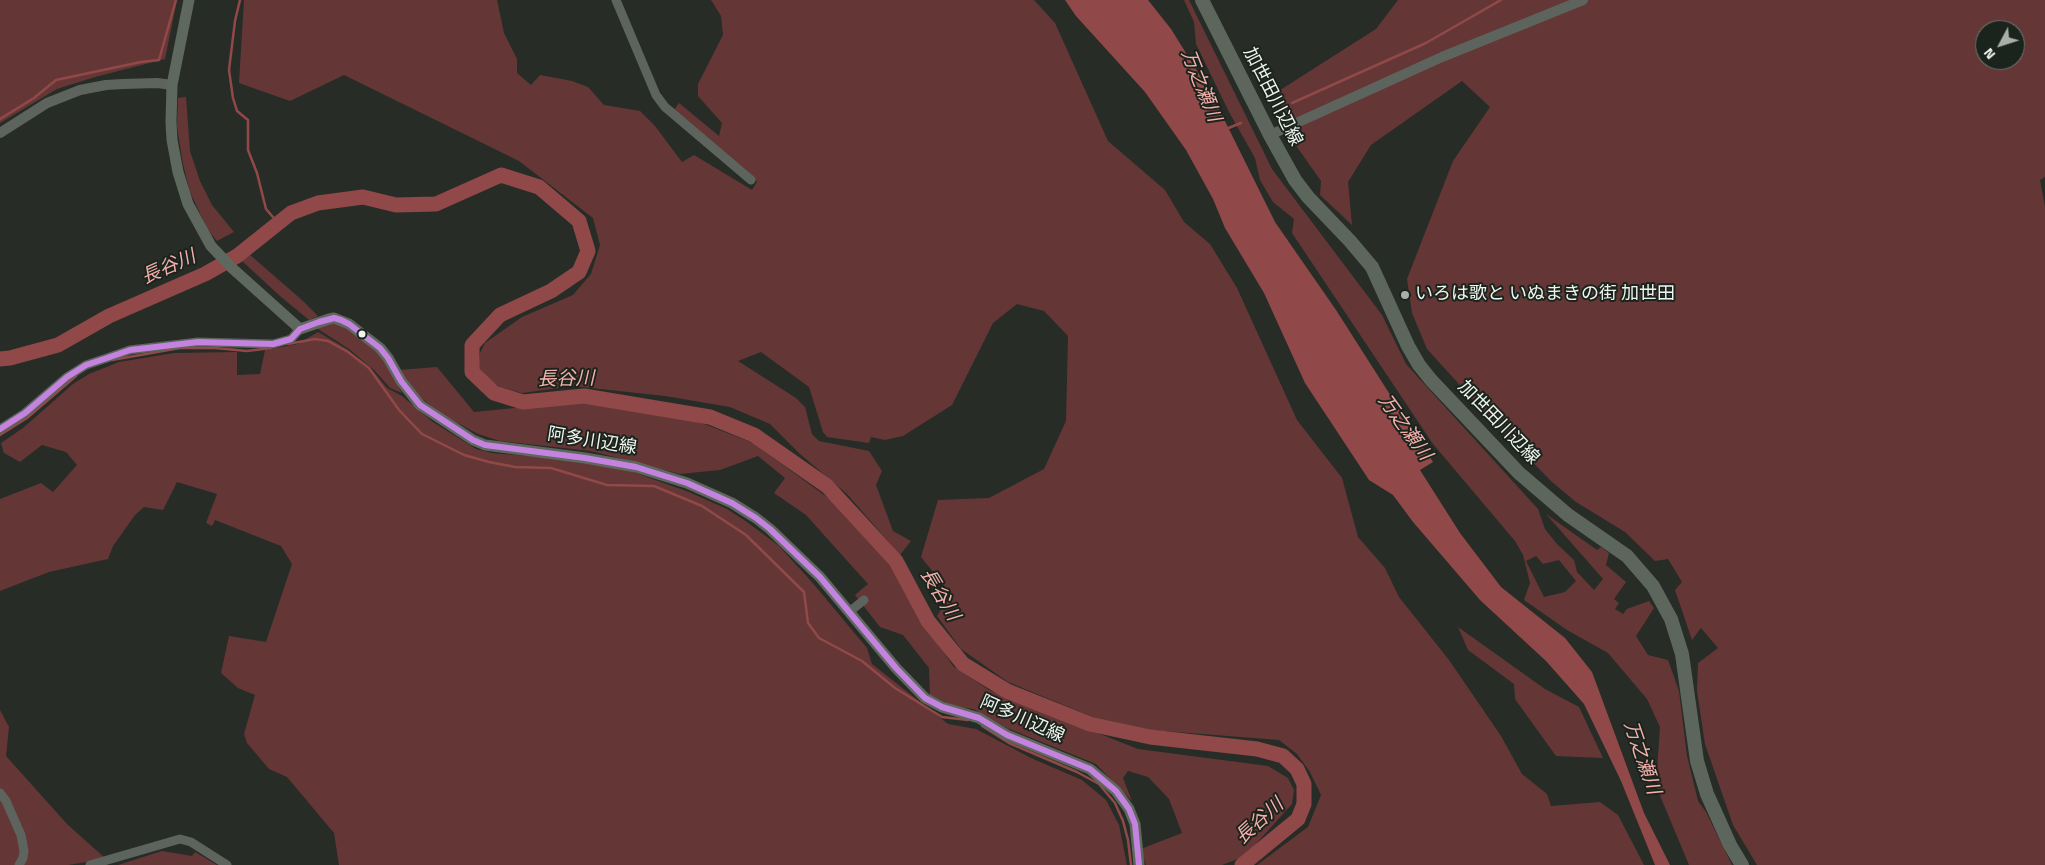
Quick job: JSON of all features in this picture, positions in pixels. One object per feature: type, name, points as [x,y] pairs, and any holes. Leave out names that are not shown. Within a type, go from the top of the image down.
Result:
[{"type":"main road","points":[[189,0],[172,85],[171,122],[178,172],[188,204],[211,246],[232,268],[300,330]]},
{"type":"main road","name":"加世田川辺線","points":[[1202,0],[1270,135],[1300,186],[1372,268],[1408,346],[1431,380],[1519,473],[1568,515],[1628,556],[1653,586],[1671,619],[1682,654],[1697,761],[1707,794],[1730,845],[1742,865]]},
{"type":"main road","name":"阿多川辺線","points":[[300,330],[334,318],[349,324],[380,348],[406,389],[420,405],[473,440],[485,445],[636,466],[687,483],[732,503],[770,529],[820,577],[896,668],[925,698],[942,707],[979,718],[1007,735],[1090,769],[1106,782],[1130,809],[1135,824],[1139,865]]},
{"type":"street","points":[[616,0],[656,94],[665,107],[751,180]]},
{"type":"street","points":[[1270,135],[1442,57],[1583,0]]},
{"type":"street","points":[[0,133],[47,103],[80,90],[123,84],[157,83],[172,85]]},
{"type":"street","points":[[0,429],[25,413],[67,377],[86,365],[130,350],[198,342],[273,344],[291,339],[300,330]]},
{"type":"street","points":[[849,612],[864,600]]},
{"type":"street","points":[[0,793],[6,801],[21,835],[24,851],[23,858],[18,865]]},
{"type":"street","points":[[90,865],[180,839],[191,842],[228,865]]},
{"type":"shaded area","points":[[0,0],[177,0],[165,59],[57,89],[0,123]]},
{"type":"shaded area","points":[[244,0],[497,0],[504,33],[517,59],[517,73],[531,85],[540,75],[572,81],[588,87],[604,105],[640,111],[655,126],[682,162],[694,155],[752,190],[757,182],[747,171],[674,110],[679,103],[719,136],[722,123],[698,96],[698,84],[723,35],[721,16],[711,0],[1034,0],[1055,23],[1108,141],[1165,190],[1184,222],[1210,244],[1237,288],[1297,420],[1342,478],[1358,537],[1385,568],[1399,597],[1449,660],[1501,736],[1522,774],[1547,794],[1551,806],[1600,802],[1618,815],[1644,865],[1257,865],[1308,827],[1321,795],[1310,772],[1297,754],[1279,740],[1151,730],[1093,717],[1008,682],[961,649],[937,616],[951,594],[921,557],[938,500],[989,498],[1044,469],[1066,421],[1068,336],[1044,311],[1017,304],[993,323],[952,405],[903,436],[885,440],[871,437],[869,443],[827,437],[823,432],[809,387],[761,352],[738,361],[796,398],[805,407],[812,434],[819,441],[869,451],[882,471],[876,485],[893,531],[911,541],[900,555],[847,494],[800,454],[770,424],[730,407],[665,396],[573,386],[522,393],[500,387],[486,379],[478,370],[480,353],[485,343],[522,317],[573,295],[591,274],[600,245],[593,218],[519,161],[344,75],[290,101],[239,83]]},
{"type":"shaded area","points":[[1184,0],[1189,0],[1272,169],[1382,315],[1406,364],[1538,509],[1545,529],[1574,560],[1577,572],[1594,590],[1603,579],[1546,514],[1597,550],[1601,547],[1609,553],[1606,565],[1626,582],[1614,599],[1619,603],[1615,609],[1623,614],[1627,609],[1649,601],[1654,608],[1636,636],[1648,655],[1668,660],[1679,691],[1687,756],[1698,801],[1706,812],[1732,865],[1689,865],[1656,786],[1660,727],[1647,699],[1608,653],[1567,630],[1524,600],[1530,583],[1523,555],[1515,541],[1433,444],[1292,233],[1294,219],[1273,202],[1260,180],[1255,158],[1229,112],[1196,44],[1194,22]],"holes":[[[1536,556],[1543,564],[1559,560],[1576,581],[1565,592],[1544,597],[1526,561]]]},
{"type":"shaded area","points":[[1398,0],[2045,0],[2045,177],[2040,180],[2045,207],[2045,865],[1757,865],[1733,825],[1705,744],[1697,691],[1698,663],[1718,648],[1701,628],[1692,640],[1675,590],[1682,582],[1668,559],[1655,561],[1625,532],[1576,502],[1552,482],[1498,427],[1427,349],[1412,313],[1407,279],[1453,161],[1490,107],[1462,81],[1371,145],[1348,182],[1352,225],[1320,195],[1321,181],[1290,137],[1277,92],[1376,29]]},
{"type":"shaded area","points":[[186,97],[190,151],[200,181],[212,205],[234,232],[217,241],[208,230],[190,192],[183,164],[177,127],[178,98]]},
{"type":"shaded area","points":[[249,254],[318,316],[309,320],[280,296],[241,260]]},
{"type":"shaded area","points":[[330,323],[342,325],[373,346],[402,393],[390,388],[375,371],[349,349],[315,327]]},
{"type":"shaded area","points":[[318,332],[347,349],[374,372],[387,388],[402,396],[433,422],[476,449],[492,453],[576,460],[622,468],[689,492],[727,509],[747,522],[779,546],[811,581],[867,648],[872,664],[948,724],[976,729],[1031,758],[1082,780],[1106,800],[1119,825],[1127,865],[339,865],[334,833],[287,777],[269,769],[247,743],[244,734],[255,695],[238,688],[221,673],[229,636],[266,642],[292,564],[281,546],[215,520],[212,526],[206,523],[217,494],[177,482],[163,510],[144,507],[135,515],[113,546],[108,559],[49,572],[0,591],[0,499],[41,483],[53,492],[77,465],[66,452],[42,445],[20,462],[4,453],[1,443],[23,428],[73,384],[89,374],[119,362],[174,353],[237,352],[237,375],[260,374],[265,350],[298,344]]},
{"type":"shaded area","points":[[437,367],[474,412],[578,402],[694,420],[753,443],[831,500],[888,560],[923,622],[953,666],[989,690],[1138,749],[1268,766],[1288,778],[1294,790],[1292,804],[1245,856],[1222,865],[1146,865],[1141,849],[1182,833],[1169,799],[1148,777],[1128,771],[1123,778],[1132,801],[1096,764],[1007,728],[973,709],[956,707],[930,695],[929,668],[903,635],[880,627],[855,595],[868,584],[806,515],[774,493],[785,478],[758,456],[720,470],[680,474],[591,451],[500,441],[478,434],[443,415],[416,394],[399,370]]},
{"type":"shaded area","points":[[1458,627],[1545,689],[1579,707],[1603,758],[1556,756],[1515,699],[1514,684],[1468,650]]},
{"type":"shaded area","points":[[0,710],[9,727],[6,756],[67,824],[106,859],[68,865],[0,865]]},
{"type":"shaded area","points":[[162,851],[192,856],[195,852],[217,865],[118,865]]},
{"type":"water","name":"万之瀬川","points":[[1065,0],[1148,0],[1171,29],[1212,95],[1275,222],[1336,310],[1433,462],[1420,470],[1460,533],[1501,587],[1565,638],[1592,672],[1644,813],[1670,865],[1655,865],[1621,781],[1584,704],[1546,661],[1480,600],[1413,522],[1393,495],[1369,480],[1305,383],[1264,293],[1225,228],[1213,199],[1186,150],[1145,92],[1076,16]]},
{"type":"waterway","points":[[0,119],[34,98],[56,80],[159,60],[176,0]]},
{"type":"waterway","points":[[240,0],[235,21],[229,70],[233,98],[237,111],[248,120],[248,150],[257,173],[266,209],[278,223]]},
{"type":"waterway","points":[[1292,103],[1426,43],[1501,0]]},
{"type":"waterway","points":[[1226,129],[1241,123]]},
{"type":"waterway","name":"長谷川","points":[[0,359],[58,345],[109,316],[205,274],[237,256],[291,213],[318,203],[363,197],[396,205],[436,204],[501,175],[539,187],[579,221],[588,251],[579,272],[551,291],[500,315],[472,345],[472,372],[494,393],[523,402],[584,396],[710,417],[754,435],[827,486],[896,561],[928,621],[963,664],[1007,691],[1090,724],[1150,737],[1257,749],[1283,756],[1297,769],[1304,784],[1304,804],[1298,819],[1242,865]]},
{"type":"waterway","points":[[288,344],[315,339],[328,341],[348,352],[369,368],[399,410],[422,434],[464,455],[515,467],[551,468],[607,485],[654,486],[702,506],[746,535],[804,592],[808,623],[819,638],[862,661],[895,688],[942,717],[968,720]]},
{"type":"waterway","points":[[112,360],[180,348],[215,348],[247,351],[271,348]]},
{"type":"waterway","points":[[0,435],[27,418],[76,376]]},
{"type":"waterway","points":[[982,726],[1009,743],[1077,772],[1099,784],[1115,803],[1123,821],[1128,840],[1131,865]]},
{"type":"transit line","points":[[0,429],[25,413],[67,377],[86,365],[130,350],[198,342],[273,344],[291,339],[300,329],[319,322],[334,318],[341,320],[380,348],[401,381],[420,405],[473,440],[485,445],[585,458],[636,467],[687,483],[732,503],[756,518],[820,577],[896,668],[925,698],[942,707],[979,718],[1007,735],[1090,769],[1116,791],[1129,809],[1135,824],[1139,865]]},
{"type":"place","name":"いろは歌と いぬまきの街 加世田","points":[[1405,295]]}]
